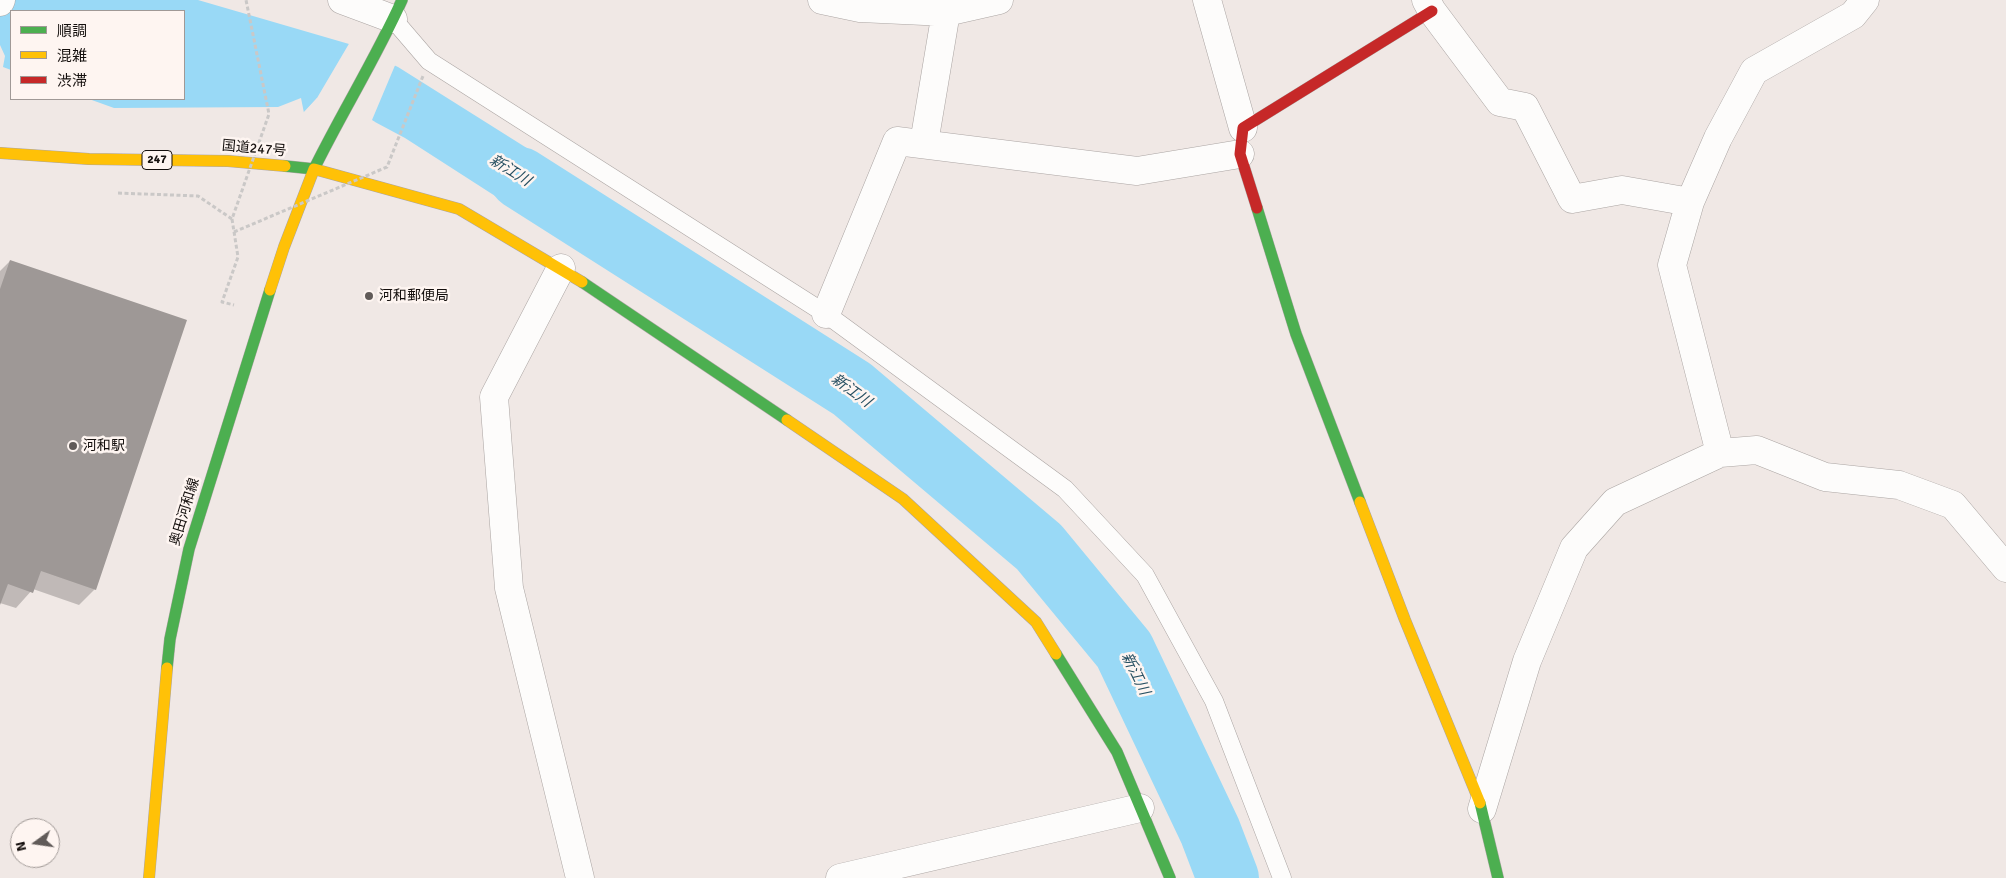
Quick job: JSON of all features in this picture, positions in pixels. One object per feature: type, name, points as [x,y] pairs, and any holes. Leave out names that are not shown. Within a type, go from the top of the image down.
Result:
[{"type":"main road","points":[[1429,6],[1241,141],[1296,334],[1405,620],[1482,809],[1498,878]]},
{"type":"main road","points":[[314,170],[330,136],[393,20]]},
{"type":"main road","name":"国道247号","points":[[0,153],[88,159],[228,160],[314,170],[458,209],[561,268],[903,499],[1036,622],[1117,752],[1170,878]]},
{"type":"main road","name":"奥田河和線","points":[[149,878],[170,638],[189,549],[284,247],[314,170]]},
{"type":"street","points":[[342,0],[393,20]]},
{"type":"street","points":[[822,0],[860,8],[946,12],[999,0]]},
{"type":"street","points":[[826,314],[897,141],[1137,171],[1241,141],[1207,0]]},
{"type":"street","points":[[1720,453],[1672,265],[1690,202],[1718,138],[1754,71],[1853,15],[1864,0]]},
{"type":"street","points":[[1429,6],[1500,102],[1525,107],[1572,198],[1622,190],[1690,202]]},
{"type":"street","points":[[924,143],[946,12]]},
{"type":"street","points":[[561,268],[494,397],[509,588],[580,878]]},
{"type":"street","points":[[1482,809],[1527,661],[1574,548],[1614,502],[1720,453],[1757,450],[1825,476],[1899,484],[1953,505],[2006,568]]},
{"type":"street","points":[[840,878],[1140,808]]},
{"type":"lane","points":[[393,20],[429,61],[826,314],[1065,489],[1145,575],[1214,701],[1282,878]]},
{"type":"path","points":[[222,302],[238,256],[232,219],[269,114],[246,0]]},
{"type":"path","points":[[234,232],[387,167],[423,76]]},
{"type":"path","points":[[118,192],[198,196],[232,219]]},
{"type":"water","points":[[0,0],[198,0],[349,44],[398,67],[611,201],[576,248],[405,138],[375,122],[317,98],[304,113],[301,98],[278,107],[114,108],[92,100],[185,100],[185,10],[10,10],[10,70],[3,67],[5,56],[0,45]]},
{"type":"pier","points":[[350,42],[396,63],[372,120],[375,122],[374,125],[318,101],[304,115],[302,114],[317,98]]},
{"type":"building","name":"河和駅","points":[[10,260],[187,320],[96,590],[41,571],[33,593],[8,584],[0,605],[0,289]]},
{"type":"waterway","name":"新江川","points":[[520,178],[852,389],[1039,547],[1124,650],[1210,831],[1228,878]]},
{"type":"traffic: fast","points":[[285,166],[314,169],[402,0]]},
{"type":"traffic: fast","points":[[1257,208],[1296,334],[1360,502]]},
{"type":"traffic: fast","points":[[582,282],[787,420]]},
{"type":"traffic: fast","points":[[167,668],[170,639],[189,549],[270,290]]},
{"type":"traffic: fast","points":[[1056,654],[1117,752],[1170,878]]},
{"type":"traffic: fast","points":[[1480,803],[1498,878]]},
{"type":"traffic: slow","points":[[0,153],[89,159],[228,161],[285,166]]},
{"type":"traffic: slow","points":[[270,290],[284,247],[314,169],[459,209],[582,282]]},
{"type":"traffic: slow","points":[[787,420],[903,499],[1036,622],[1056,654]]},
{"type":"traffic: slow","points":[[1360,502],[1405,620],[1480,803]]},
{"type":"traffic: slow","points":[[149,878],[167,668]]},
{"type":"traffic: jam","points":[[1257,208],[1240,154],[1243,128],[1432,11]]},
{"type":"place","name":"河和郵便局","points":[[369,296]]},
{"type":"place","name":"河和駅","points":[[73,446]]}]
